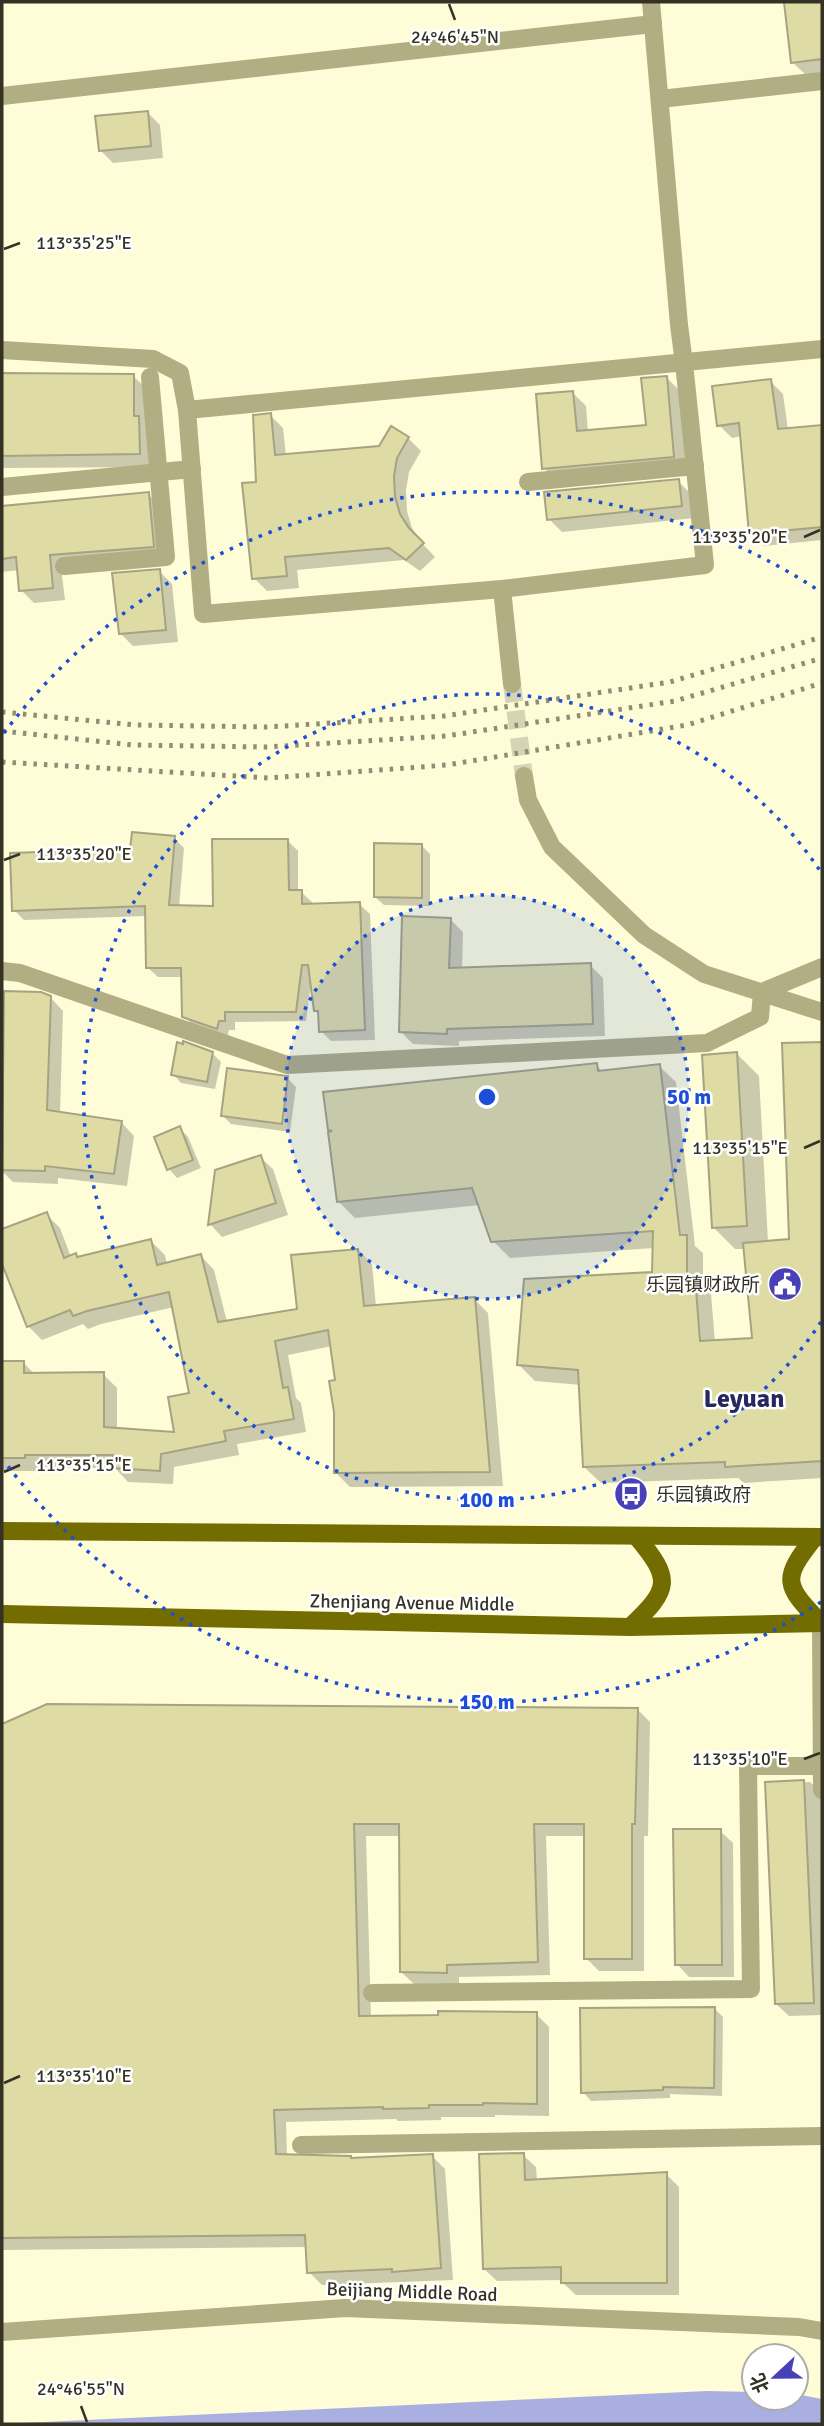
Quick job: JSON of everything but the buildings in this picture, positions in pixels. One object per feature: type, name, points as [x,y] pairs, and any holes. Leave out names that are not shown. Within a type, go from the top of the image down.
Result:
[{"type":"main road","points":[[2,1531],[819,1537]]},
{"type":"main road","points":[[630,1627],[659,1598],[662,1581],[658,1563],[636,1536]]},
{"type":"main road","points":[[819,1537],[795,1562],[790,1582],[796,1597],[821,1623]]},
{"type":"main road","name":"Zhenjiang Avenue Middle","points":[[2,1614],[630,1627],[821,1623]]},
{"type":"street","points":[[2,350],[153,359],[180,373],[187,410],[203,614],[502,589],[705,565],[651,2]]},
{"type":"street","points":[[2,96],[653,24]]},
{"type":"street","points":[[660,99],[822,81]]},
{"type":"street","points":[[187,410],[822,349]]},
{"type":"street","points":[[64,566],[166,556],[150,377]]},
{"type":"street","points":[[528,482],[695,466]]},
{"type":"street","points":[[2,487],[192,469]]},
{"type":"street","points":[[502,589],[512,684]]},
{"type":"street","points":[[524,776],[527,800],[552,846],[644,935],[704,974],[822,1012]]},
{"type":"street","points":[[762,992],[822,967]]},
{"type":"street","points":[[2,971],[19,973],[287,1065],[707,1043],[760,1017],[762,992]]},
{"type":"street","points":[[821,1623],[822,1790]]},
{"type":"street","points":[[372,1993],[751,1990],[748,1766],[822,1766]]},
{"type":"street","points":[[301,2145],[822,2136]]},
{"type":"street","name":"Beijiang Middle Road","points":[[2,2332],[345,2308],[799,2327],[822,2331]]},
{"type":"water","points":[[707,2391],[740,2392],[740,2412],[810,2412],[810,2397],[822,2399],[822,2424],[2,2424]]},
{"type":"tunnel","points":[[512,684],[524,776]]},
{"type":"railway","points":[[2,712],[135,725],[267,727],[444,716],[670,682],[822,637]]},
{"type":"railway","points":[[2,731],[133,745],[267,747],[446,736],[675,701],[822,658]]},
{"type":"railway","points":[[2,762],[269,778],[447,765],[687,725],[822,683]]},
{"type":"place","name":"乐园镇财政所","points":[[785,1284]]},
{"type":"place","name":"乐园镇政府","points":[[631,1494]]},
{"type":"district","name":"Leyuan","points":[[744,1398]]}]
